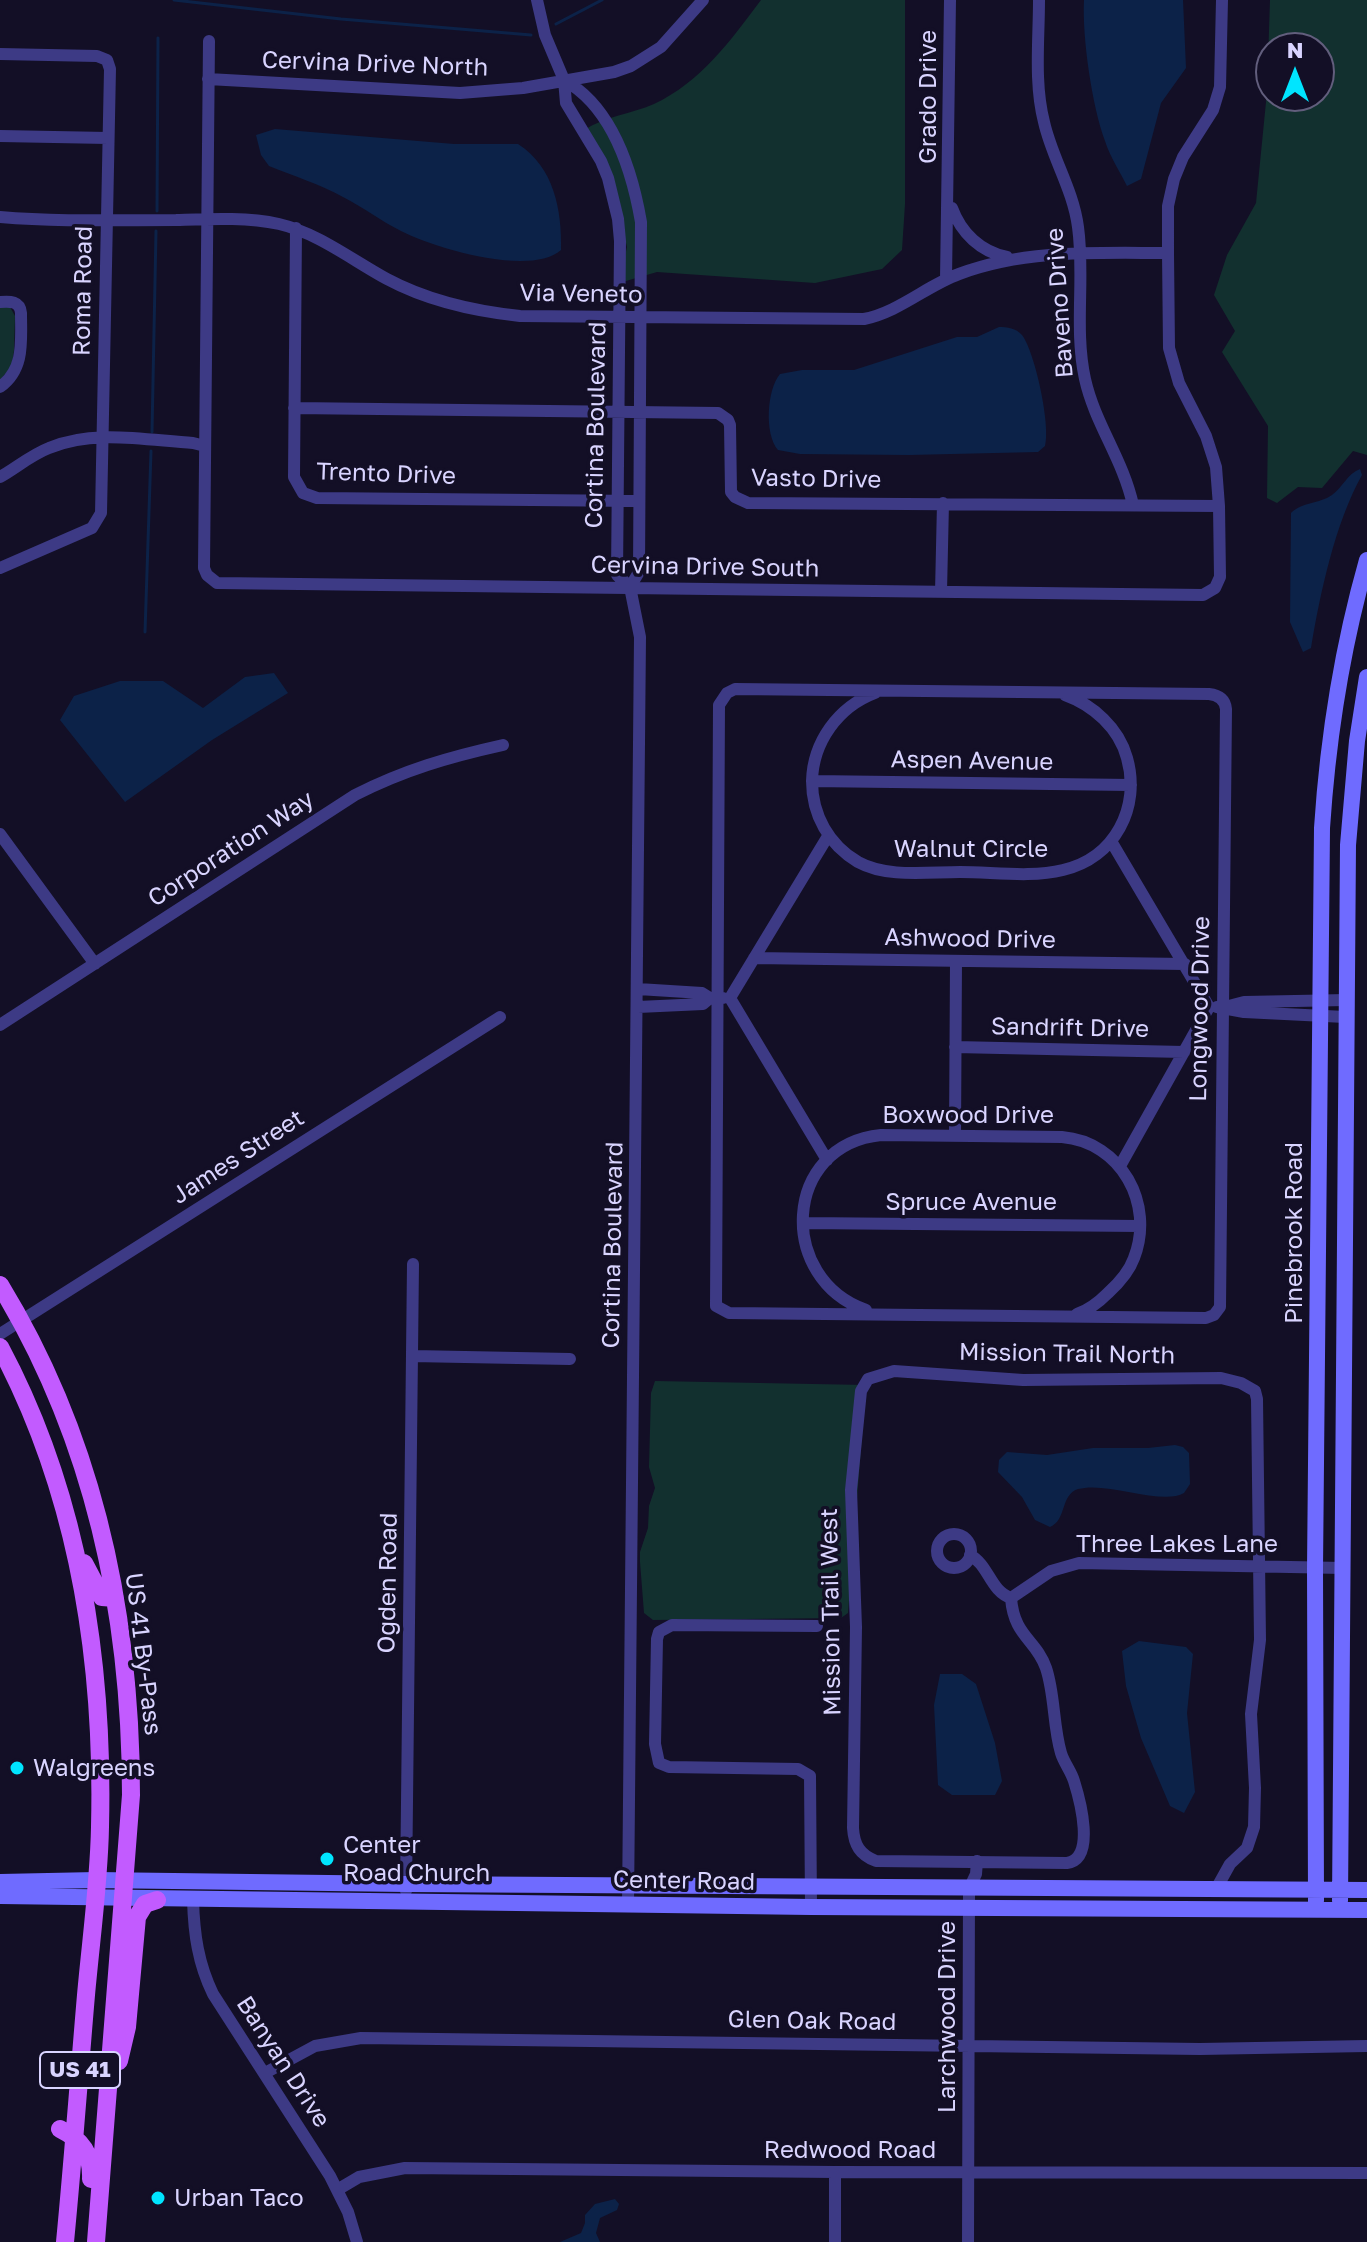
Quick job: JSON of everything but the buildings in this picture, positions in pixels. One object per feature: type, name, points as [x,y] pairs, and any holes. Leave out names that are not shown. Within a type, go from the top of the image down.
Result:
[{"type":"main road","name":"US 41 By-Pass","points":[[0,1285],[49,1375],[80,1452],[95,1500],[123,1651],[131,1745],[131,1795],[96,2242]]},
{"type":"main road","name":"US 41 By-Pass","points":[[0,1347],[44,1445],[74,1547],[92,1640],[98,1701],[101,1811],[67,2132],[71,2180],[65,2242]]},
{"type":"main road","points":[[74,1547],[102,1597],[115,1598]]},
{"type":"main road","points":[[99,2190],[112,2139],[137,1917],[145,1904],[157,1900]]},
{"type":"main road","points":[[67,2132],[85,2148],[90,2161],[86,2242]]},
{"type":"main road","points":[[71,2180],[79,2221],[77,2242]]},
{"type":"street","name":"Cortina Boulevard","points":[[537,0],[545,35],[564,80],[566,103],[601,161],[614,198],[620,241],[617,575],[630,587],[640,637],[628,1904]]},
{"type":"street","name":"Cervina Drive North","points":[[208,79],[460,93],[504,91],[614,72],[646,58],[676,32],[703,0]]},
{"type":"street","name":"Grado Drive","points":[[946,279],[950,0]]},
{"type":"street","name":"Baveno Drive","points":[[1039,0],[1040,106],[1071,193],[1079,228],[1080,344],[1085,379],[1097,416],[1125,472],[1133,505]]},
{"type":"street","points":[[1168,253],[1168,206],[1174,179],[1183,157],[1213,110],[1220,87],[1222,0]]},
{"type":"street","points":[[206,219],[209,41]]},
{"type":"street","name":"Roma Road","points":[[0,54],[97,56],[107,60],[110,69],[101,513],[96,524],[0,568]]},
{"type":"street","name":"Cortina Boulevard","points":[[564,80],[585,91],[610,128],[631,175],[643,242],[639,572],[630,587]]},
{"type":"street","points":[[0,136],[108,138]]},
{"type":"street","name":"Grado Drive","points":[[949,195],[957,220],[975,242],[993,254],[1022,257]]},
{"type":"street","name":"Via Veneto","points":[[0,217],[261,221],[296,228],[404,288],[448,303],[520,316],[864,319],[886,312],[946,279],[1022,257],[1079,253],[1168,253]]},
{"type":"street","name":"Cervina Drive South","points":[[206,219],[204,568],[211,580],[217,583],[1209,593],[1220,577],[1219,506],[1211,450],[1179,383],[1169,348],[1168,253]]},
{"type":"street","name":"Trento Drive","points":[[296,228],[294,477],[303,493],[312,497],[639,501]]},
{"type":"street","points":[[0,302],[14,302],[21,313],[19,364],[14,375],[0,387]]},
{"type":"street","name":"Vasto Drive","points":[[294,408],[718,413],[728,420],[729,485],[731,492],[741,501],[1219,506]]},
{"type":"street","points":[[0,477],[48,448],[72,441],[102,437],[205,446]]},
{"type":"street","points":[[941,592],[943,503]]},
{"type":"street","name":"Pinebrook Road","points":[[1316,1911],[1320,862],[1328,754],[1341,667],[1366,569]]},
{"type":"street","name":"Pinebrook Road","points":[[1340,1910],[1345,1008],[1350,803],[1367,677]]},
{"type":"street","name":"Longwood Drive","points":[[735,689],[1057,693],[1209,694],[1219,697],[1225,705],[1215,1007],[1219,1310],[1206,1318],[729,1313],[716,1306],[721,699],[735,689]]},
{"type":"street","name":"Walnut Circle","points":[[886,690],[861,699],[834,722],[818,747],[812,781],[814,803],[828,836],[857,861],[875,869],[895,872],[1055,872],[1083,864],[1111,841],[1127,817],[1131,785],[1126,753],[1112,728],[1089,707],[1057,693]]},
{"type":"street","name":"Corporation Way","points":[[0,1025],[355,795],[442,758],[503,745]]},
{"type":"street","name":"Aspen Avenue","points":[[812,781],[1131,785]]},
{"type":"street","points":[[0,834],[95,964]]},
{"type":"street","points":[[638,1007],[703,1004],[719,998],[754,958],[828,836]]},
{"type":"street","points":[[1111,841],[1185,964],[1215,1007]]},
{"type":"street","name":"Ashwood Drive","points":[[754,958],[1185,964]]},
{"type":"street","points":[[955,1136],[956,961]]},
{"type":"street","points":[[638,989],[702,993],[719,998],[827,1160]]},
{"type":"street","points":[[1066,1316],[1089,1308],[1124,1276],[1135,1256],[1140,1226],[1134,1192],[1120,1166],[1184,1052],[1215,1007],[1244,1002],[1345,1008]]},
{"type":"street","name":"James Street","points":[[0,1334],[500,1017]]},
{"type":"street","name":"Sandrift Drive","points":[[955,1047],[1184,1052]]},
{"type":"street","name":"Boxwood Drive","points":[[885,1314],[844,1301],[822,1280],[806,1251],[803,1223],[807,1192],[827,1160],[852,1143],[872,1136],[1075,1139],[1102,1149],[1120,1166]]},
{"type":"street","name":"Spruce Avenue","points":[[803,1223],[1140,1226]]},
{"type":"street","name":"Ogden Road","points":[[406,1902],[413,1264]]},
{"type":"street","points":[[412,1356],[570,1359]]},
{"type":"street","name":"Mission Trail North","points":[[868,1379],[894,1371],[1023,1380],[1221,1378],[1252,1387],[1257,1399],[1260,1566]]},
{"type":"street","name":"Mission Trail West","points":[[868,1379],[859,1394],[851,1490],[856,1627],[853,1828],[857,1847],[876,1861],[958,1861]]},
{"type":"street","points":[[970,1555],[978,1560],[997,1590],[1011,1598],[1016,1624],[1046,1667],[1061,1755],[1074,1781],[1084,1850],[1076,1859],[1057,1863],[977,1861],[958,1861],[958,1874],[969,1889],[976,1874],[977,1861]]},
{"type":"street","name":"Three Lakes Lane","points":[[1011,1598],[1051,1571],[1079,1563],[1343,1568]]},
{"type":"street","points":[[1215,1891],[1225,1872],[1247,1848],[1254,1827],[1251,1714],[1258,1667],[1260,1566]]},
{"type":"street","points":[[811,1907],[810,1776],[798,1769],[669,1767],[659,1763],[655,1744],[657,1639],[659,1632],[672,1625],[817,1626]]},
{"type":"street","name":"Center Road","points":[[0,1882],[125,1890],[406,1884],[1367,1890]]},
{"type":"street","name":"Center Road","points":[[0,1896],[95,1889]]},
{"type":"street","name":"Larchwood Drive","points":[[968,2242],[969,1889]]},
{"type":"street","name":"Center Road","points":[[125,1890],[157,1900],[1367,1910]]},
{"type":"street","name":"Banyan Drive","points":[[193,1900],[204,1975],[337,2190],[357,2242]]},
{"type":"street","name":"Glen Oak Road","points":[[265,2073],[315,2046],[361,2038],[1200,2049],[1367,2046]]},
{"type":"street","name":"Redwood Road","points":[[337,2190],[359,2177],[405,2168],[1367,2173]]},
{"type":"street","points":[[835,2172],[835,2242]]},
{"type":"green space","points":[[761,0],[905,0],[905,204],[902,250],[882,269],[815,283],[657,272],[619,283],[627,247],[607,166],[584,130],[601,121],[654,104],[686,84],[714,59]]},
{"type":"green space","points":[[1270,0],[1367,0],[1367,455],[1353,451],[1322,488],[1298,487],[1277,503],[1267,498],[1268,426],[1222,352],[1235,331],[1214,295],[1227,255],[1256,203],[1265,112],[1335,112],[1335,32],[1269,32]]},
{"type":"green space","points":[[0,306],[10,307],[15,316],[12,366],[0,380]]},
{"type":"green space","points":[[655,1381],[866,1385],[848,1613],[841,1618],[653,1620],[644,1613],[640,1552],[655,1488],[649,1467],[651,1393]]},
{"type":"water","points":[[1084,0],[1183,0],[1186,68],[1161,103],[1141,179],[1127,186],[1107,147],[1096,109],[1086,52]]},
{"type":"water","points":[[275,129],[454,144],[518,144],[548,177],[560,220],[561,250],[547,258],[506,260],[458,252],[416,238],[334,192],[269,166],[261,155],[256,135]]},
{"type":"water","points":[[999,327],[1020,333],[1032,357],[1046,423],[1045,446],[1038,452],[800,454],[778,450],[774,443],[769,423],[770,400],[780,374],[802,370],[854,370],[957,337],[977,337]]},
{"type":"water","points":[[1360,469],[1362,475],[1344,515],[1330,559],[1311,648],[1303,652],[1290,622],[1291,513],[1332,495]]},
{"type":"water","points":[[274,673],[288,693],[212,740],[125,802],[60,720],[74,696],[120,681],[163,681],[203,708],[245,677]]},
{"type":"water","points":[[1175,1445],[1189,1453],[1190,1484],[1184,1493],[1162,1497],[1104,1488],[1078,1489],[1068,1496],[1059,1519],[1050,1527],[1035,1520],[1022,1497],[998,1472],[999,1460],[1007,1452],[1047,1455],[1093,1448]]},
{"type":"water","points":[[1139,1641],[1186,1647],[1193,1654],[1187,1713],[1195,1792],[1184,1813],[1170,1806],[1141,1738],[1126,1686],[1122,1651]]},
{"type":"water","points":[[940,1674],[962,1674],[976,1684],[995,1743],[1002,1781],[995,1795],[952,1795],[938,1785],[934,1705]]},
{"type":"water","points":[[615,2199],[619,2204],[617,2210],[600,2218],[596,2233],[600,2242],[560,2242],[581,2233],[585,2215],[595,2204]]},
{"type":"waterway","points":[[174,0],[341,19],[531,35]]},
{"type":"waterway","points":[[556,24],[602,0]]},
{"type":"waterway","points":[[157,211],[158,38]]},
{"type":"waterway","points":[[152,432],[156,231]]},
{"type":"waterway","points":[[145,632],[151,451]]},
{"type":"place","name":"Walgreens","points":[[17,1768]]},
{"type":"place","name":"Center Road Church","points":[[327,1859]]},
{"type":"place","name":"Urban Taco","points":[[158,2198]]}]
